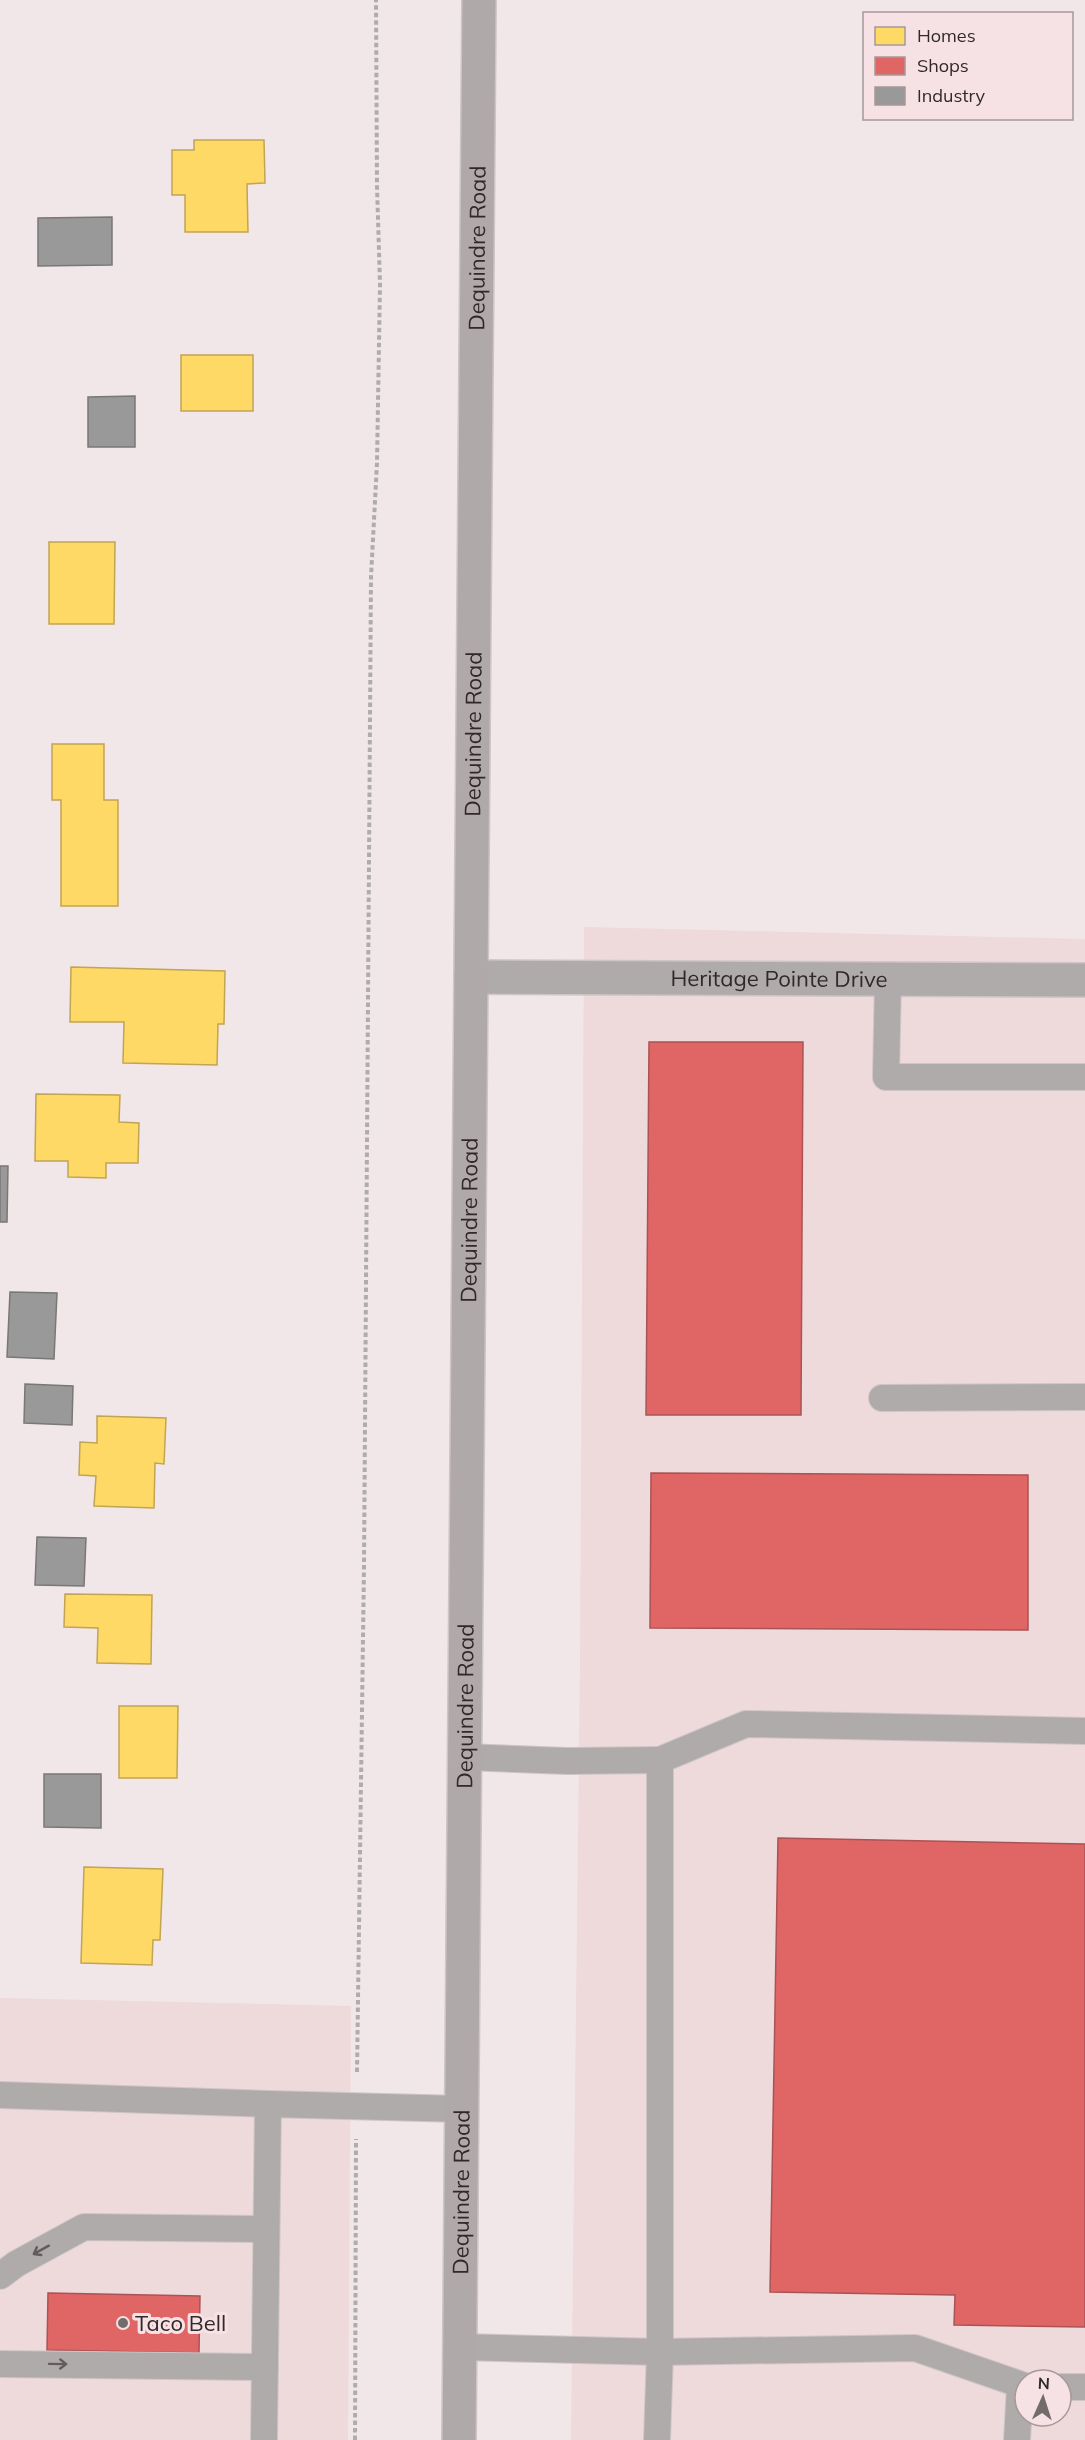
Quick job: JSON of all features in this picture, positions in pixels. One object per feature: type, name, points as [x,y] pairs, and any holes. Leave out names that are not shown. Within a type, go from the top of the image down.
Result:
[{"type":"main road","name":"Dequindre Road","points":[[459,2440],[479,0]]},
{"type":"street","name":"Heritage Pointe Drive","points":[[471,977],[1085,980]]},
{"type":"lane","points":[[888,979],[886,1077],[1085,1077]]},
{"type":"lane","points":[[882,1398],[1085,1398]]},
{"type":"lane","points":[[465,1757],[567,1761],[660,1760],[746,1724],[1085,1731]]},
{"type":"lane","points":[[657,2440],[660,2352],[660,1760]]},
{"type":"lane","points":[[0,2095],[462,2109]]},
{"type":"lane","points":[[264,2440],[268,2104]]},
{"type":"lane","points":[[0,2276],[16,2264],[84,2227],[266,2229]]},
{"type":"lane","points":[[460,2347],[660,2352],[915,2348],[1013,2382]]},
{"type":"lane","points":[[0,2364],[265,2367]]},
{"type":"path","points":[[357,2069],[364,1554],[371,588],[377,463],[380,284],[376,0]]},
{"type":"path","points":[[355,2440],[356,2145]]},
{"type":"shaded area","points":[[584,927],[1085,939],[1085,2440],[571,2440],[580,1665]]},
{"type":"shaded area","points":[[0,1998],[351,2006],[348,2440],[0,2440]]},
{"type":"building: Homes","points":[[194,140],[264,140],[265,183],[247,184],[248,232],[185,232],[185,195],[172,195],[172,150],[194,150]]},
{"type":"building: Homes","points":[[181,355],[253,355],[253,411],[181,411]]},
{"type":"building: Homes","points":[[49,542],[115,542],[114,624],[49,624]]},
{"type":"building: Homes","points":[[52,744],[104,744],[104,800],[118,800],[118,906],[61,906],[61,800],[52,800]]},
{"type":"building: Homes","points":[[71,967],[225,971],[224,1024],[218,1024],[217,1065],[123,1063],[124,1022],[70,1022]]},
{"type":"building: Homes","points":[[36,1094],[120,1095],[119,1122],[139,1123],[138,1163],[106,1163],[106,1178],[68,1177],[68,1161],[35,1161]]},
{"type":"building: Homes","points":[[97,1416],[166,1418],[164,1464],[155,1463],[154,1508],[94,1506],[96,1476],[79,1475],[80,1442],[97,1443]]},
{"type":"building: Homes","points":[[65,1594],[152,1595],[151,1664],[97,1663],[98,1628],[64,1627]]},
{"type":"building: Homes","points":[[119,1706],[178,1706],[177,1778],[119,1778]]},
{"type":"building: Homes","points":[[84,1867],[163,1869],[160,1940],[153,1940],[152,1965],[81,1963]]},
{"type":"building: Shops","points":[[649,1042],[803,1042],[801,1415],[646,1415]]},
{"type":"building: Shops","points":[[651,1473],[1028,1475],[1028,1630],[650,1628]]},
{"type":"building: Shops","points":[[778,1838],[1085,1844],[1085,2327],[954,2325],[955,2295],[770,2292]]},
{"type":"building: Shops","name":"Taco Bell","points":[[48,2293],[200,2296],[199,2353],[47,2350]]},
{"type":"building: Industry","points":[[112,217],[112,265],[38,266],[38,218]]},
{"type":"building: Industry","points":[[135,396],[135,447],[88,447],[88,397]]},
{"type":"building: Industry","points":[[0,1166],[8,1166],[7,1222],[0,1222]]},
{"type":"building: Industry","points":[[10,1292],[57,1293],[54,1359],[7,1357]]},
{"type":"building: Industry","points":[[25,1384],[73,1386],[72,1425],[24,1423]]},
{"type":"building: Industry","points":[[37,1537],[86,1538],[84,1586],[35,1585]]},
{"type":"building: Industry","points":[[44,1774],[101,1774],[101,1828],[44,1827]]},
{"type":"place","name":"Taco Bell","points":[[123,2323]]}]
